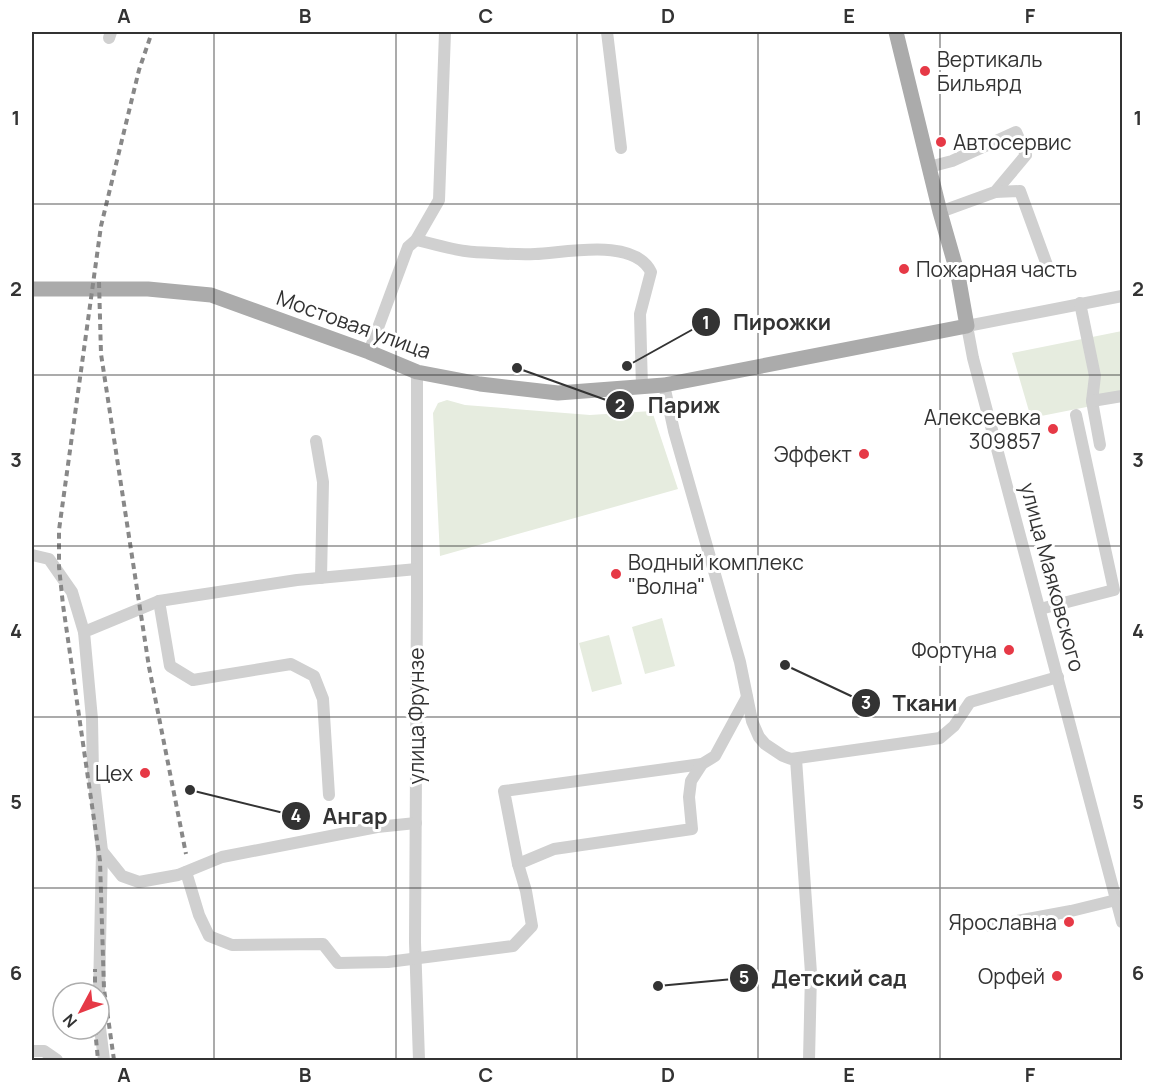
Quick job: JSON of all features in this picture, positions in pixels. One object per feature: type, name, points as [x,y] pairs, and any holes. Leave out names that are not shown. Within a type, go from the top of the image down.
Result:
[{"type":"main road","name":"улица Маяковского","points":[[896,32],[940,212],[958,275],[968,326]]},
{"type":"main road","name":"Мостовая улица","points":[[32,289],[148,289],[211,295],[369,352],[417,372],[480,384],[558,393],[664,385],[968,326]]},
{"type":"street","points":[[369,352],[408,247],[416,240],[439,200],[445,32]]},
{"type":"street","points":[[607,32],[621,148]]},
{"type":"street","points":[[930,167],[952,161],[1016,132],[1026,155],[995,192]]},
{"type":"street","points":[[940,212],[995,192],[1020,191],[1047,265]]},
{"type":"street","points":[[416,240],[471,252],[535,254],[589,248],[627,254],[646,263],[651,272],[640,314],[642,388]]},
{"type":"street","name":"Мостовая улица","points":[[968,326],[1122,296]]},
{"type":"street","points":[[1080,303],[1095,376],[1092,401],[1100,445]]},
{"type":"street","name":"улица Маяковского","points":[[968,326],[975,369],[1122,922]]},
{"type":"street","name":"улица Фрунзе","points":[[417,372],[416,958],[418,1060]]},
{"type":"street","points":[[664,385],[674,431],[740,662],[752,721],[765,744],[783,756],[796,759],[940,738],[954,726],[970,702],[1058,677]]},
{"type":"street","points":[[1092,401],[1122,396]]},
{"type":"street","points":[[1040,609],[1114,590],[1076,415]]},
{"type":"street","points":[[316,441],[323,482],[321,578]]},
{"type":"street","points":[[32,555],[49,559],[72,592],[84,632],[92,719],[93,773],[102,851],[99,981]]},
{"type":"street","points":[[84,632],[159,602],[321,578],[417,569]]},
{"type":"street","points":[[159,602],[170,666],[193,680],[291,664],[314,676],[323,699],[329,795]]},
{"type":"street","points":[[186,872],[199,915],[209,936],[232,945],[323,944],[338,963],[388,962],[513,946],[532,926],[504,791],[702,764],[715,756],[747,697]]},
{"type":"street","points":[[796,759],[811,973],[809,1060]]},
{"type":"street","points":[[518,864],[554,849],[692,829],[689,797],[692,781],[702,764]]},
{"type":"street","points":[[102,851],[122,876],[139,882],[177,875],[222,857],[376,827],[416,823]]},
{"type":"street","points":[[990,926],[1072,914],[1116,900]]},
{"type":"street","points":[[102,1041],[104,1060]]},
{"type":"street","points":[[32,1051],[44,1051],[57,1060]]},
{"type":"shaded area","points":[[1122,331],[1122,400],[1031,418],[1012,353]]},
{"type":"shaded area","points":[[447,400],[465,405],[590,415],[652,411],[678,489],[440,556],[433,413],[438,403]]},
{"type":"shaded area","points":[[662,618],[675,666],[645,674],[632,627]]},
{"type":"shaded area","points":[[609,635],[622,684],[592,692],[579,643]]},
{"type":"railway","points":[[114,1060],[104,989],[100,861],[63,605],[59,567],[59,530],[101,226],[139,70],[152,32]]},
{"type":"railway","points":[[99,282],[101,354],[149,667],[186,854]]},
{"type":"railway","points":[[95,969],[95,981]]},
{"type":"railway","points":[[96,1041],[98,1060]]},
{"type":"place","name":"Вертикаль Бильярд","points":[[925,71]]},
{"type":"place","name":"Автосервис","points":[[941,142]]},
{"type":"place","name":"Пожарная часть","points":[[904,269]]},
{"type":"place","name":"Пирожки","points":[[627,366]]},
{"type":"place","name":"Париж","points":[[517,368]]},
{"type":"place","name":"Алексеевка 309857","points":[[1053,429]]},
{"type":"place","name":"Эффект","points":[[864,454]]},
{"type":"place","name":"Водный комплекс \"Волна\"","points":[[616,574]]},
{"type":"place","name":"Фортуна","points":[[1009,650]]},
{"type":"place","name":"Ткани","points":[[785,665]]},
{"type":"place","name":"Цех","points":[[145,773]]},
{"type":"place","name":"Ангар","points":[[190,790]]},
{"type":"place","name":"Ярославна","points":[[1069,922]]},
{"type":"place","name":"Орфей","points":[[1057,976]]},
{"type":"place","name":"Детский сад","points":[[658,986]]}]
